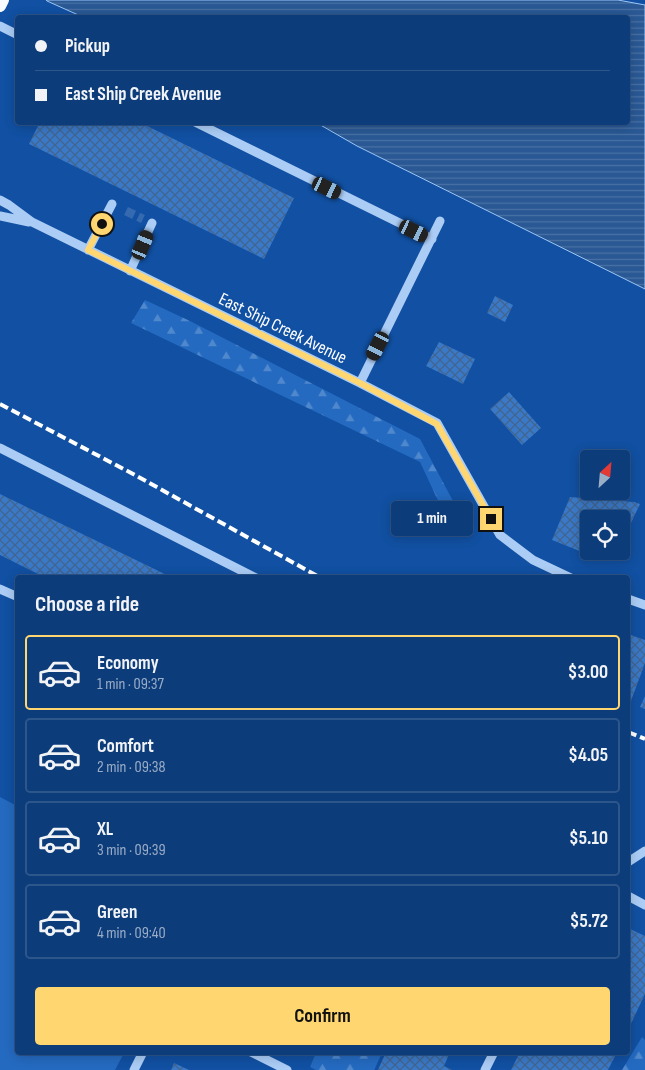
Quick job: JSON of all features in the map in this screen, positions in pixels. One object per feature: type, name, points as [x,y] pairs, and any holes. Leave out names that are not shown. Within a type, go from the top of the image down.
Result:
[{"type":"main road","points":[[0,6],[3,0]]},
{"type":"street","points":[[0,26],[15,34]]},
{"type":"street","points":[[201,125],[432,240]]},
{"type":"street","points":[[0,200],[32,222]]},
{"type":"street","points":[[88,250],[112,204]]},
{"type":"street","points":[[0,216],[32,222]]},
{"type":"street","points":[[360,383],[440,221]]},
{"type":"street","name":"East Ship Creek Avenue","points":[[32,222],[360,383],[437,424],[500,534],[533,560],[565,575]]},
{"type":"street","points":[[130,271],[152,223]]},
{"type":"street","points":[[0,448],[250,575]]},
{"type":"street","points":[[0,589],[15,596]]},
{"type":"street","points":[[630,600],[645,605]]},
{"type":"street","points":[[630,861],[645,851]]},
{"type":"street","points":[[630,897],[645,905]]},
{"type":"street","points":[[134,1070],[142,1055]]},
{"type":"street","points":[[257,1055],[287,1070]]},
{"type":"street","points":[[485,1070],[492,1055]]},
{"type":"green space","points":[[145,300],[190,321],[420,439],[453,501],[442,509],[420,462],[131,323]]},
{"type":"green space","points":[[0,797],[15,805],[15,1055],[123,1055],[115,1070],[0,1070]]},
{"type":"green space","points":[[642,1037],[645,1040],[645,1070],[622,1070]]},
{"type":"green space","points":[[315,1055],[381,1055],[374,1070],[316,1070],[310,1067]]},
{"type":"shaded area","points":[[618,0],[645,5],[645,289],[357,146],[320,125],[630,125],[630,15],[78,15],[47,1]]},
{"type":"building","points":[[38,125],[145,125],[294,198],[264,259],[29,144]]},
{"type":"building","points":[[495,296],[513,305],[505,322],[487,313]]},
{"type":"building","points":[[439,342],[475,359],[463,384],[426,366]]},
{"type":"building","points":[[509,392],[541,428],[522,445],[490,409]]},
{"type":"building","points":[[0,494],[167,575],[40,575],[0,555]]},
{"type":"building","points":[[570,497],[580,498],[580,500],[608,500],[640,504],[630,525],[630,510],[580,510],[580,551],[552,540]]},
{"type":"building","points":[[630,635],[645,640],[645,663],[630,704]]},
{"type":"building","points":[[645,696],[645,709],[640,707]]},
{"type":"building","points":[[630,929],[645,936],[645,994],[630,1026]]},
{"type":"building","points":[[385,1055],[449,1055],[444,1066],[452,1070],[378,1070]]},
{"type":"building","points":[[518,1055],[616,1055],[608,1070],[511,1070]]},
{"type":"building","points":[[174,1063],[189,1070],[171,1070]]},
{"type":"tunnel","points":[[126,211],[143,219]]},
{"type":"railway","points":[[0,404],[135,475],[316,575]]},
{"type":"railway","points":[[630,733],[645,739]]},
{"type":"route","points":[[102,224],[88,250],[360,383],[437,424],[491,519]]}]
